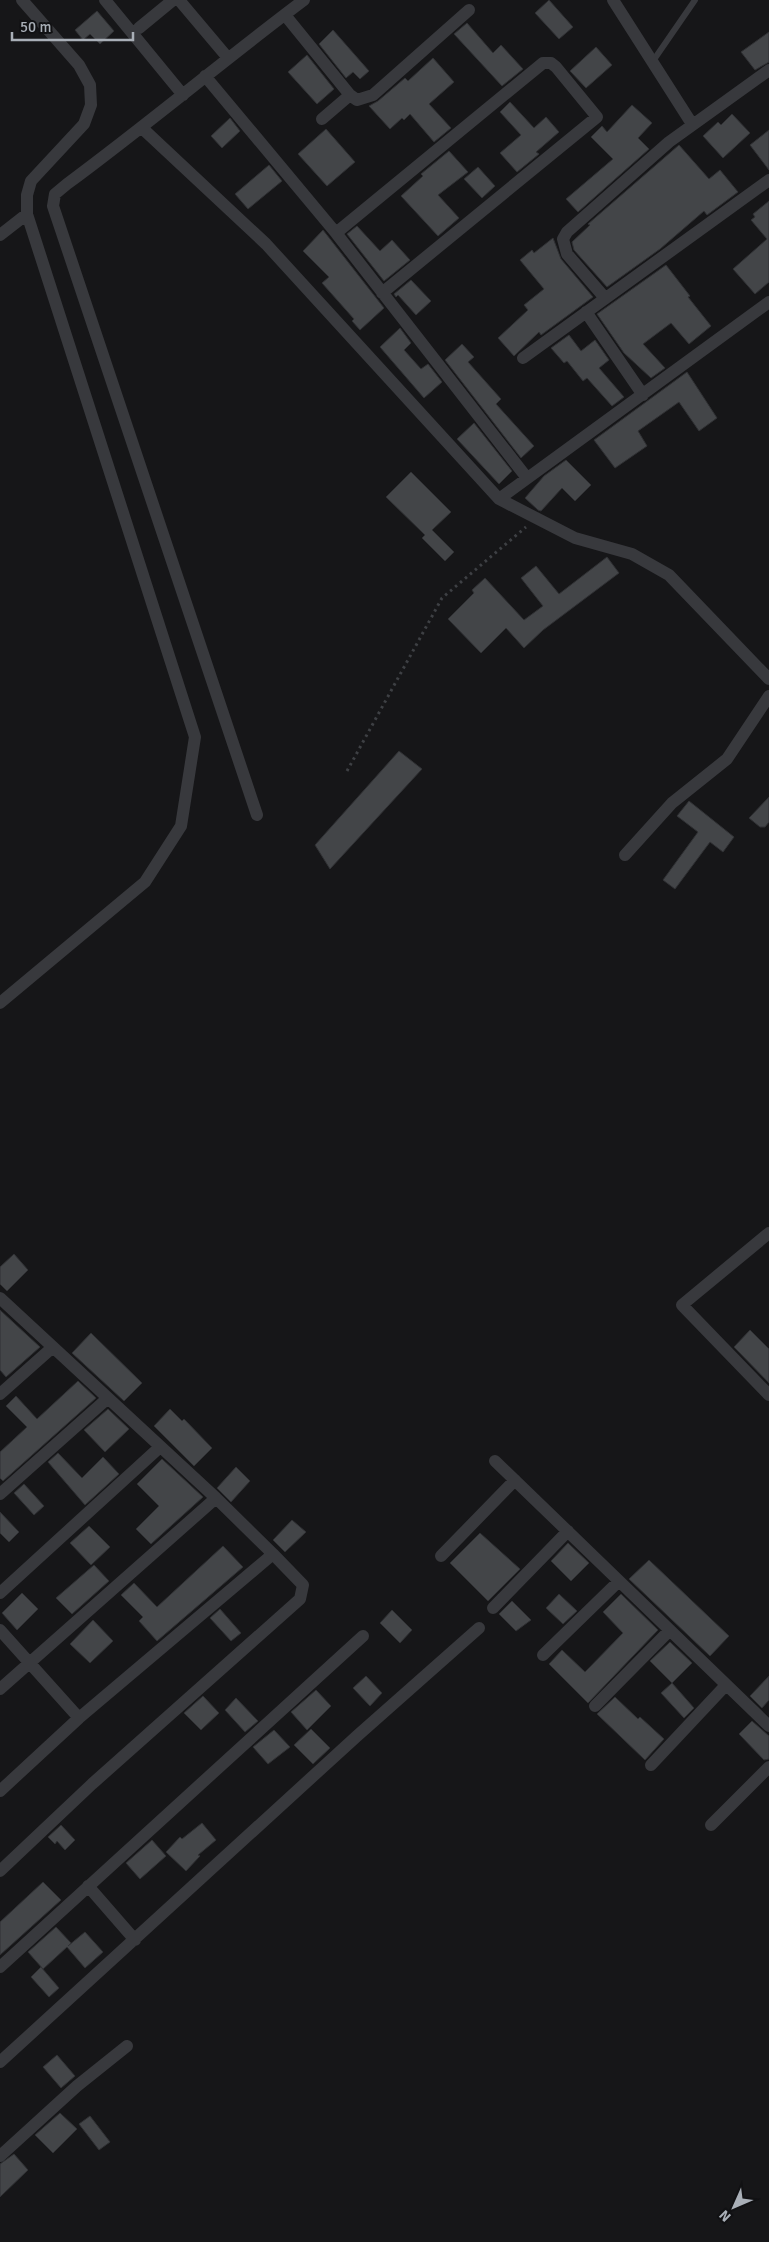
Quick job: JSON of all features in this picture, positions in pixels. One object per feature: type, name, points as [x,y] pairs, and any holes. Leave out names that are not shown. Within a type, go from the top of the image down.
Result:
[{"type":"street","points":[[0,1003],[145,882],[181,826],[196,737],[27,214],[27,195],[31,181],[84,124],[90,105],[90,85],[78,65],[22,0]]},
{"type":"street","points":[[105,0],[183,95]]},
{"type":"street","points":[[140,28],[173,0]]},
{"type":"street","points":[[180,0],[228,58]]},
{"type":"street","points":[[257,815],[53,206],[56,194],[67,184],[142,128],[205,76],[304,0]]},
{"type":"street","points":[[613,0],[692,124]]},
{"type":"street","points":[[285,15],[350,95],[358,100],[373,95],[469,10]]},
{"type":"street","points":[[336,233],[543,63],[551,63],[556,67],[597,117],[382,293]]},
{"type":"street","points":[[605,298],[568,254],[563,239],[567,232],[669,142],[769,70]]},
{"type":"street","points":[[205,76],[336,233],[527,478]]},
{"type":"street","points":[[322,119],[350,95]]},
{"type":"street","points":[[142,128],[266,244],[499,499],[575,538],[632,554],[669,575],[769,679]]},
{"type":"street","points":[[523,358],[769,180]]},
{"type":"street","points":[[0,235],[27,214]]},
{"type":"street","points":[[499,499],[769,302]]},
{"type":"street","points":[[586,312],[643,394]]},
{"type":"street","points":[[626,855],[677,798],[727,759],[769,696]]},
{"type":"street","points":[[769,1233],[682,1305],[769,1395]]},
{"type":"street","points":[[0,1298],[216,1498],[303,1585],[300,1599],[92,1784],[0,1870]]},
{"type":"street","points":[[0,1394],[53,1347]]},
{"type":"street","points":[[0,1494],[108,1398]]},
{"type":"street","points":[[0,1593],[160,1447]]},
{"type":"street","points":[[495,1461],[769,1726]]},
{"type":"street","points":[[441,1556],[515,1480]]},
{"type":"street","points":[[0,1689],[216,1498]]},
{"type":"street","points":[[493,1608],[568,1531]]},
{"type":"street","points":[[0,1791],[79,1718],[273,1554]]},
{"type":"street","points":[[543,1655],[619,1581]]},
{"type":"street","points":[[0,2062],[479,1628]]},
{"type":"street","points":[[0,1630],[79,1718]]},
{"type":"street","points":[[595,1706],[670,1630]]},
{"type":"street","points":[[0,1967],[363,1636]]},
{"type":"street","points":[[651,1765],[726,1685]]},
{"type":"street","points":[[711,1825],[769,1766]]},
{"type":"street","points":[[88,1886],[135,1940]]},
{"type":"street","points":[[0,2156],[78,2086],[127,2046]]},
{"type":"lane","points":[[653,62],[695,0]]},
{"type":"path","points":[[347,771],[442,598],[536,518]]},
{"type":"building","points":[[549,0],[573,27],[559,39],[535,13]]},
{"type":"building","points":[[97,11],[114,31],[100,44],[90,34],[83,40],[75,30]]},
{"type":"building","points":[[467,23],[493,53],[501,45],[523,69],[502,86],[454,34]]},
{"type":"building","points":[[333,30],[369,71],[360,79],[353,72],[346,78],[319,44]]},
{"type":"building","points":[[769,32],[769,62],[755,70],[741,52]]},
{"type":"building","points":[[596,47],[612,65],[586,88],[570,71]]},
{"type":"building","points":[[307,55],[334,89],[317,104],[288,72]]},
{"type":"building","points":[[433,58],[454,82],[429,104],[451,128],[434,142],[410,114],[404,120],[402,118],[390,129],[369,106],[378,101],[405,78],[408,81]]},
{"type":"building","points":[[510,102],[534,128],[546,117],[559,132],[536,152],[539,154],[517,172],[500,153],[521,135],[500,112]]},
{"type":"building","points":[[632,105],[652,123],[638,138],[649,149],[578,212],[566,199],[613,159],[591,137],[602,126],[607,132]]},
{"type":"building","points":[[732,114],[750,133],[723,158],[703,136],[718,122],[721,125]]},
{"type":"building","points":[[230,118],[240,131],[222,148],[211,136]]},
{"type":"building","points":[[326,129],[355,162],[327,186],[298,154]]},
{"type":"building","points":[[769,130],[769,170],[750,145]]},
{"type":"building","points":[[679,145],[709,179],[720,170],[738,192],[707,215],[704,211],[660,249],[607,287],[574,250],[572,242],[590,225],[588,224]]},
{"type":"building","points":[[449,151],[468,172],[438,195],[459,218],[438,236],[401,196],[423,176],[421,174]]},
{"type":"building","points":[[269,165],[282,181],[248,209],[235,194]]},
{"type":"building","points":[[478,167],[495,186],[482,198],[464,179]]},
{"type":"building","points":[[769,201],[769,282],[755,294],[733,269],[767,239],[751,220],[755,217],[753,214]]},
{"type":"building","points":[[357,226],[380,251],[392,240],[410,260],[384,281],[347,234]]},
{"type":"building","points":[[323,230],[384,308],[360,330],[352,321],[354,319],[322,283],[329,277],[303,251]]},
{"type":"building","points":[[553,238],[561,259],[593,297],[541,335],[539,332],[514,356],[498,338],[528,310],[524,305],[544,289],[520,260],[532,250],[534,253]]},
{"type":"building","points":[[666,265],[711,326],[689,344],[671,323],[643,344],[665,368],[651,378],[624,353],[597,314]]},
{"type":"building","points":[[411,280],[431,301],[416,315],[398,295],[396,297],[394,294]]},
{"type":"building","points":[[400,328],[411,343],[404,350],[421,369],[428,364],[442,382],[424,398],[380,347]]},
{"type":"building","points":[[569,335],[581,351],[595,340],[609,360],[599,368],[624,397],[612,406],[587,378],[583,381],[567,361],[564,363],[551,348]]},
{"type":"building","points":[[462,344],[474,357],[468,362],[501,399],[496,404],[534,446],[521,458],[445,360]]},
{"type":"building","points":[[687,372],[717,418],[699,431],[679,402],[638,431],[647,446],[615,468],[594,440]]},
{"type":"building","points":[[474,423],[512,471],[499,484],[457,439]]},
{"type":"building","points":[[566,460],[591,485],[575,501],[562,488],[541,511],[538,510],[525,498],[544,476]]},
{"type":"building","points":[[411,472],[451,512],[432,530],[454,552],[445,561],[422,538],[425,535],[386,497]]},
{"type":"building","points":[[607,557],[619,573],[543,630],[524,648],[506,628],[481,653],[448,619],[474,593],[472,590],[485,578],[524,620],[543,606],[521,578],[536,566],[559,594]]},
{"type":"building","points":[[399,751],[422,769],[330,869],[315,845]]},
{"type":"building","points":[[769,797],[769,822],[765,827],[760,827],[749,818]]},
{"type":"building","points":[[689,801],[734,837],[723,852],[710,842],[675,889],[663,880],[698,832],[677,816]]},
{"type":"building","points":[[14,1254],[28,1270],[7,1291],[0,1284],[0,1267]]},
{"type":"building","points":[[0,1310],[40,1347],[6,1377],[0,1370]]},
{"type":"building","points":[[750,1330],[769,1349],[769,1383],[734,1347]]},
{"type":"building","points":[[91,1333],[142,1383],[124,1401],[72,1353]]},
{"type":"building","points":[[78,1381],[96,1398],[3,1481],[0,1478],[0,1452],[27,1427],[6,1406],[16,1396],[37,1419]]},
{"type":"building","points":[[108,1409],[129,1429],[105,1452],[84,1430]]},
{"type":"building","points":[[170,1409],[182,1421],[184,1419],[212,1448],[194,1466],[154,1426]]},
{"type":"building","points":[[58,1453],[82,1478],[103,1457],[119,1474],[85,1505],[48,1462]]},
{"type":"building","points":[[162,1459],[203,1497],[151,1544],[136,1529],[159,1506],[137,1484]]},
{"type":"building","points":[[236,1467],[250,1481],[231,1502],[217,1488]]},
{"type":"building","points":[[24,1484],[44,1506],[34,1515],[14,1493]]},
{"type":"building","points":[[0,1512],[19,1532],[9,1542],[0,1533]]},
{"type":"building","points":[[292,1520],[306,1532],[285,1552],[273,1540]]},
{"type":"building","points":[[89,1526],[110,1547],[91,1565],[70,1543]]},
{"type":"building","points":[[480,1533],[520,1569],[488,1601],[450,1563]]},
{"type":"building","points":[[568,1543],[589,1563],[571,1581],[551,1561]]},
{"type":"building","points":[[223,1546],[243,1567],[157,1641],[139,1621],[143,1617],[121,1595],[134,1583],[157,1607]]},
{"type":"building","points":[[649,1560],[729,1636],[710,1656],[629,1579]]},
{"type":"building","points":[[94,1565],[109,1581],[72,1614],[56,1598]]},
{"type":"building","points":[[22,1593],[38,1609],[17,1630],[2,1613]]},
{"type":"building","points":[[559,1594],[577,1611],[563,1624],[546,1608]]},
{"type":"building","points":[[621,1594],[658,1630],[588,1703],[549,1664],[562,1650],[585,1672],[623,1633],[603,1612]]},
{"type":"building","points":[[512,1601],[531,1620],[516,1631],[499,1614]]},
{"type":"building","points":[[220,1609],[241,1633],[231,1641],[210,1618]]},
{"type":"building","points":[[392,1610],[412,1630],[400,1643],[380,1623]]},
{"type":"building","points":[[93,1620],[113,1641],[90,1663],[70,1644]]},
{"type":"building","points":[[670,1642],[692,1663],[672,1683],[650,1661]]},
{"type":"building","points":[[366,1676],[382,1693],[370,1706],[353,1688]]},
{"type":"building","points":[[769,1676],[769,1700],[762,1708],[750,1696]]},
{"type":"building","points":[[672,1683],[694,1708],[684,1718],[661,1693]]},
{"type":"building","points":[[316,1690],[331,1706],[307,1730],[291,1712]]},
{"type":"building","points":[[203,1696],[219,1713],[201,1730],[184,1713]]},
{"type":"building","points":[[615,1697],[638,1719],[640,1717],[664,1739],[645,1760],[597,1714]]},
{"type":"building","points":[[236,1698],[258,1721],[245,1732],[225,1710]]},
{"type":"building","points":[[752,1721],[769,1736],[769,1759],[764,1760],[739,1734]]},
{"type":"building","points":[[311,1729],[330,1748],[313,1764],[294,1745]]},
{"type":"building","points":[[274,1730],[290,1747],[268,1764],[253,1747]]},
{"type":"building","points":[[202,1823],[216,1840],[198,1855],[200,1856],[186,1871],[166,1852],[180,1837],[182,1839]]},
{"type":"building","points":[[61,1825],[75,1840],[65,1850],[57,1841],[55,1844],[48,1837]]},
{"type":"building","points":[[152,1840],[166,1856],[140,1879],[126,1863]]},
{"type":"building","points":[[43,1882],[61,1900],[0,1955],[0,1922]]},
{"type":"building","points":[[56,1927],[71,1943],[68,1946],[85,1932],[103,1952],[85,1968],[67,1947],[43,1969],[28,1952]]},
{"type":"building","points":[[41,1967],[59,1988],[49,1997],[31,1977]]},
{"type":"building","points":[[57,2055],[75,2076],[61,2088],[43,2067]]},
{"type":"building","points":[[60,2113],[77,2129],[53,2153],[35,2135]]},
{"type":"building","points":[[90,2116],[110,2142],[99,2150],[79,2124]]},
{"type":"building","points":[[14,2154],[28,2170],[0,2197],[0,2164]]}]
